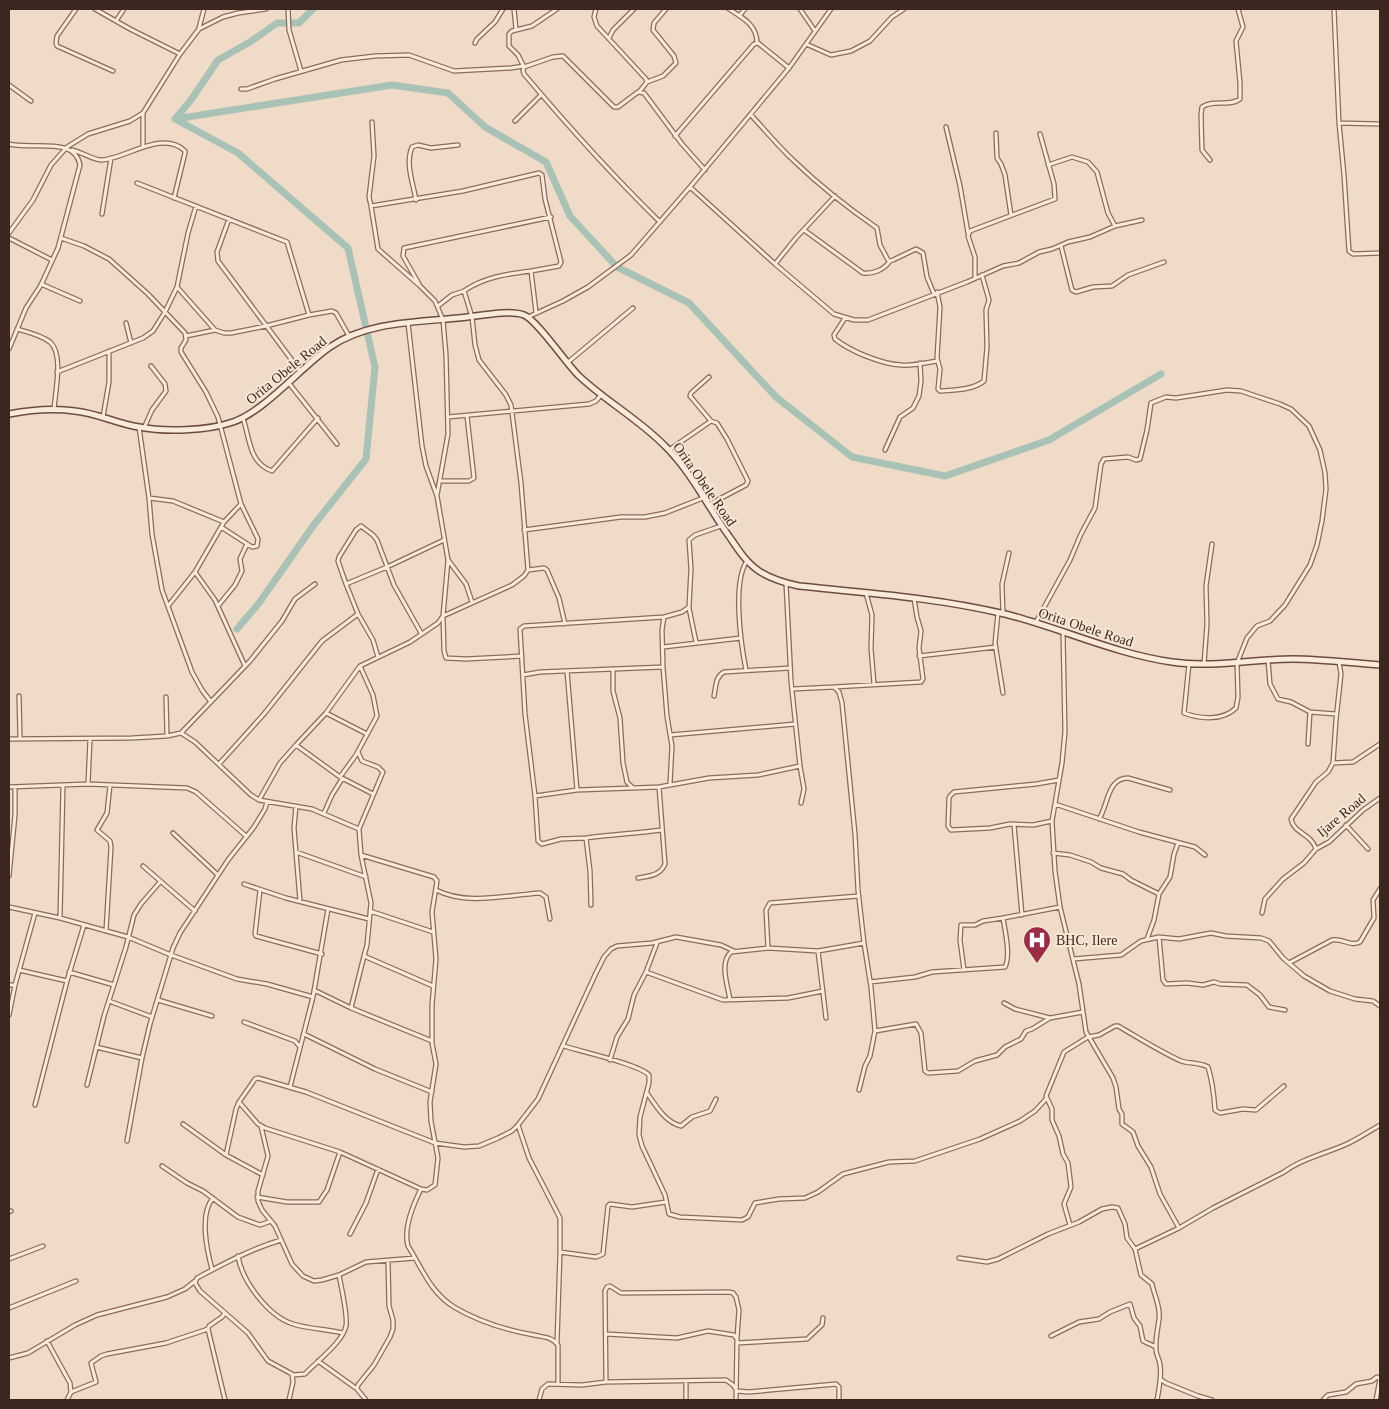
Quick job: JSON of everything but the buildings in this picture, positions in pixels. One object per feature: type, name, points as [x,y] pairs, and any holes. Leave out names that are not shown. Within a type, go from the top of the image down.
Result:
[{"type":"main road","name":"Orita Obele Road","points":[[9,414],[75,410],[142,428],[181,429],[221,425],[243,418],[331,346],[349,336],[366,330],[408,323],[506,314],[522,315],[533,322],[577,374],[601,395],[633,418],[669,450],[721,526],[747,560],[761,572],[786,583],[914,598],[1001,613],[1036,622],[1145,657],[1189,664],[1293,659],[1380,665]]},
{"type":"street","points":[[76,9],[57,36],[56,44],[113,71]]},
{"type":"street","points":[[96,9],[180,54]]},
{"type":"street","points":[[116,21],[124,9]]},
{"type":"street","points":[[9,233],[33,200],[51,165],[69,148],[88,134],[130,121],[143,113],[180,54],[199,28],[204,9]]},
{"type":"street","points":[[199,28],[238,13],[266,9]]},
{"type":"street","points":[[288,9],[289,30],[301,71]]},
{"type":"street","points":[[475,43],[494,24],[503,9]]},
{"type":"street","points":[[514,9],[516,29]]},
{"type":"street","points":[[557,9],[532,26],[516,29],[509,34],[508,42],[510,48],[518,55],[524,66],[524,74],[541,95],[627,189],[660,222]]},
{"type":"street","points":[[596,9],[594,13],[595,22],[647,82]]},
{"type":"street","points":[[609,38],[613,30],[634,9]]},
{"type":"street","points":[[241,89],[248,89],[262,83],[341,60],[375,56],[409,55],[454,71],[511,68],[563,56],[614,107],[618,107],[638,92],[647,82],[662,76],[676,63],[674,56],[653,30],[654,23],[666,9]]},
{"type":"street","points":[[729,9],[756,31],[757,43],[789,68]]},
{"type":"street","points":[[739,16],[745,9]]},
{"type":"street","points":[[800,9],[815,31]]},
{"type":"street","points":[[527,317],[563,301],[588,287],[617,267],[631,254],[751,115],[789,68],[831,9]]},
{"type":"street","points":[[806,44],[831,54],[851,51],[870,41],[892,17],[904,9]]},
{"type":"street","points":[[1210,160],[1202,150],[1202,107],[1206,104],[1240,100],[1236,40],[1243,27],[1238,9]]},
{"type":"street","points":[[1334,9],[1339,123],[1349,251],[1353,254],[1380,253]]},
{"type":"street","points":[[675,136],[754,44],[757,43]]},
{"type":"street","points":[[9,86],[31,101]]},
{"type":"street","points":[[638,92],[644,93],[675,136],[705,170]]},
{"type":"street","points":[[515,121],[541,95]]},
{"type":"street","points":[[143,113],[143,146]]},
{"type":"street","points":[[751,115],[794,161],[877,228],[880,245],[890,261]]},
{"type":"street","points":[[372,122],[374,156],[369,197],[378,249],[419,285],[438,306],[443,320],[448,417],[447,441],[437,496]]},
{"type":"street","points":[[1339,123],[1380,124]]},
{"type":"street","points":[[946,127],[975,258],[975,279]]},
{"type":"street","points":[[996,133],[996,158],[1001,164],[1005,175],[1011,215]]},
{"type":"street","points":[[968,232],[1054,199],[1056,192],[1040,134]]},
{"type":"street","points":[[9,144],[24,147],[69,148],[97,159],[111,158],[143,146],[164,144],[180,147],[185,151],[174,198]]},
{"type":"street","points":[[416,200],[410,166],[412,147],[418,145],[430,148],[458,145]]},
{"type":"street","points":[[9,349],[26,308],[42,284],[62,238],[80,165],[77,155],[69,148]]},
{"type":"street","points":[[1048,165],[1072,157],[1088,162],[1097,172],[1108,213],[1115,226]]},
{"type":"street","points":[[102,214],[111,158]]},
{"type":"street","points":[[371,206],[463,191],[539,173],[542,175],[560,264],[488,279],[452,295],[438,306]]},
{"type":"street","points":[[137,183],[287,242],[308,315]]},
{"type":"street","points":[[690,187],[829,311],[844,318],[861,321],[975,279],[1003,266],[1019,263],[1039,252],[1068,242],[1090,238],[1115,226],[1142,220]]},
{"type":"street","points":[[775,264],[835,196]]},
{"type":"street","points":[[57,372],[149,335],[166,312],[177,288],[188,233],[196,206]]},
{"type":"street","points":[[419,285],[403,256],[404,248],[551,217]]},
{"type":"street","points":[[229,219],[217,258],[300,371]]},
{"type":"street","points":[[804,230],[862,273],[871,274],[885,267],[890,261],[916,249],[920,250],[925,259],[927,277],[936,293],[940,307],[937,361],[940,369],[937,388],[939,390],[961,389],[981,384],[984,381],[987,347],[986,310],[989,300],[982,275]]},
{"type":"street","points":[[9,238],[52,260]]},
{"type":"street","points":[[62,238],[84,246],[109,259],[166,312],[178,324],[186,336],[186,340],[181,348],[182,356],[206,392],[221,425],[241,504],[258,542],[254,548],[221,527]]},
{"type":"street","points":[[1061,246],[1072,290],[1076,292],[1093,287],[1112,286],[1123,278],[1164,262]]},
{"type":"street","points":[[531,271],[536,312]]},
{"type":"street","points":[[42,284],[80,301]]},
{"type":"street","points":[[177,288],[214,330]]},
{"type":"street","points":[[259,800],[280,763],[326,713],[360,666],[402,646],[438,623],[443,616],[512,585],[524,576],[528,570],[519,465],[511,405],[506,395],[480,360],[475,345],[472,317],[464,291]]},
{"type":"street","points":[[567,363],[633,308]]},
{"type":"street","points":[[186,336],[214,330],[224,333],[266,326],[308,315],[334,312],[349,336]]},
{"type":"street","points":[[844,318],[834,335],[836,340],[872,358],[890,364],[902,365],[937,361]]},
{"type":"street","points":[[126,323],[131,343]]},
{"type":"street","points":[[408,323],[422,446],[426,466],[437,496],[448,560],[443,616],[444,652],[446,658],[466,659],[522,656]]},
{"type":"street","points":[[17,329],[32,333],[50,343],[57,353],[54,410]]},
{"type":"street","points":[[103,417],[109,382],[109,350]]},
{"type":"street","points":[[886,450],[900,417],[913,408],[919,396],[920,364]]},
{"type":"street","points":[[151,366],[165,384],[166,391],[142,428],[152,534],[162,590],[192,672],[211,702]]},
{"type":"street","points":[[708,505],[746,485],[748,481],[717,423],[711,422],[690,396],[709,377]]},
{"type":"street","points":[[288,382],[337,444]]},
{"type":"street","points":[[1036,622],[1070,560],[1094,508],[1099,489],[1101,464],[1104,459],[1128,457],[1136,460],[1140,459],[1148,430],[1152,403],[1166,397],[1176,398],[1234,390],[1286,406],[1309,426],[1320,450],[1325,473],[1326,490],[1322,521],[1310,566],[1285,605],[1270,621],[1251,630],[1243,645],[1237,663],[1238,698],[1236,708],[1224,716],[1207,718],[1186,714],[1184,712],[1189,664]]},
{"type":"street","points":[[448,417],[589,404],[596,401],[601,395]]},
{"type":"street","points":[[440,481],[468,481],[474,478],[467,416]]},
{"type":"street","points":[[243,418],[254,458],[262,466],[272,471],[276,469],[318,418]]},
{"type":"street","points":[[669,450],[711,422]]},
{"type":"street","points":[[149,498],[173,502],[224,522]]},
{"type":"street","points":[[524,530],[621,516],[645,517],[665,513],[703,498]]},
{"type":"street","points":[[168,606],[195,572],[224,522],[241,504]]},
{"type":"street","points":[[696,642],[689,607],[691,568],[689,540],[695,535],[721,526]]},
{"type":"street","points":[[378,657],[370,636],[358,614],[338,561],[358,527],[365,528],[377,540],[394,585],[421,633]]},
{"type":"street","points":[[346,584],[444,540]]},
{"type":"street","points":[[218,606],[235,585],[242,571],[240,559],[247,544]]},
{"type":"street","points":[[1204,664],[1207,624],[1206,586],[1212,544]]},
{"type":"street","points":[[1003,693],[996,647],[1001,613],[1002,584],[1009,553]]},
{"type":"street","points":[[448,560],[466,584],[472,603]]},
{"type":"street","points":[[746,670],[739,613],[740,583],[747,560]]},
{"type":"street","points":[[528,570],[544,568],[547,570],[559,598],[565,624]]},
{"type":"street","points":[[195,572],[218,606],[245,666]]},
{"type":"street","points":[[786,583],[790,668],[804,789],[801,803]]},
{"type":"street","points":[[9,739],[90,739],[167,736],[181,733],[245,666],[282,621],[295,599],[315,584]]},
{"type":"street","points":[[866,593],[871,612],[874,684]]},
{"type":"street","points":[[792,689],[922,682],[923,676],[919,656],[922,631],[916,617],[914,598]]},
{"type":"street","points":[[662,830],[561,839],[540,843],[537,836],[535,796],[525,714],[519,632],[522,628],[664,617],[682,612],[689,607]]},
{"type":"street","points":[[219,764],[264,714],[322,641],[358,614]]},
{"type":"street","points":[[664,617],[662,630],[663,667],[672,746],[670,784]]},
{"type":"street","points":[[1063,632],[1065,732],[1052,821],[1053,853],[1060,907],[1079,984],[1082,1012],[1088,1037],[1113,1078],[1119,1109],[1122,1114],[1122,1124],[1133,1133],[1138,1146],[1149,1162],[1160,1194],[1179,1228]]},
{"type":"street","points":[[663,647],[741,638]]},
{"type":"street","points":[[919,656],[996,647]]},
{"type":"street","points":[[1268,660],[1270,684],[1278,699],[1291,702],[1310,712],[1336,714]]},
{"type":"street","points":[[1316,849],[1311,839],[1296,829],[1291,818],[1316,782],[1328,772],[1333,763],[1341,674],[1339,662]]},
{"type":"street","points":[[324,813],[341,778],[358,752],[375,720],[377,712],[370,688],[360,666]]},
{"type":"street","points":[[523,675],[566,671],[663,667]]},
{"type":"street","points":[[714,696],[717,678],[719,674],[724,672],[790,668]]},
{"type":"street","points":[[613,669],[613,690],[620,718],[623,764],[627,782],[633,788]]},
{"type":"street","points":[[566,671],[577,790]]},
{"type":"street","points":[[834,687],[839,692],[842,703],[859,896],[876,1031],[859,1090]]},
{"type":"street","points":[[19,696],[20,738]]},
{"type":"street","points":[[166,698],[167,736]]},
{"type":"street","points":[[1308,744],[1310,712]]},
{"type":"street","points":[[326,713],[367,734]]},
{"type":"street","points":[[670,735],[795,724]]},
{"type":"street","points":[[181,733],[195,742],[251,795],[259,800],[324,813],[359,830]]},
{"type":"street","points":[[88,784],[90,739]]},
{"type":"street","points":[[296,744],[341,778],[373,794]]},
{"type":"street","points":[[1333,763],[1353,762],[1380,744]]},
{"type":"street","points":[[352,1008],[367,945],[371,902],[361,855],[359,830],[383,772],[378,767],[362,761],[358,752]]},
{"type":"street","points":[[535,796],[577,790],[659,787],[709,778],[758,775],[800,766]]},
{"type":"street","points":[[1099,819],[1104,811],[1105,800],[1119,779],[1128,778],[1170,790]]},
{"type":"street","points":[[1052,821],[1033,825],[963,830],[949,829],[950,796],[954,792],[1059,780]]},
{"type":"street","points":[[9,787],[88,784],[192,790],[246,836]]},
{"type":"street","points":[[106,931],[111,847],[110,841],[97,830],[107,813],[110,785]]},
{"type":"street","points":[[60,918],[63,786]]},
{"type":"street","points":[[9,876],[15,815],[15,787]]},
{"type":"street","points":[[638,878],[657,874],[664,868],[659,787]]},
{"type":"street","name":"Ijare Road","points":[[1262,913],[1266,897],[1283,879],[1304,863],[1316,849],[1328,842],[1363,810],[1380,798]]},
{"type":"street","points":[[127,1141],[142,1058],[152,1017],[177,940],[218,875],[258,819],[267,802]]},
{"type":"street","points":[[1055,804],[1197,848],[1205,855]]},
{"type":"street","points":[[296,806],[294,828],[300,902]]},
{"type":"street","points":[[1014,825],[1022,914]]},
{"type":"street","points":[[1346,825],[1368,849]]},
{"type":"street","points":[[173,834],[218,875]]},
{"type":"street","points":[[586,838],[590,871],[591,906]]},
{"type":"street","points":[[1146,939],[1154,920],[1159,894],[1170,877],[1172,861],[1178,843]]},
{"type":"street","points":[[296,852],[367,878]]},
{"type":"street","points":[[1053,853],[1070,855],[1091,862],[1101,868],[1123,874],[1159,894]]},
{"type":"street","points":[[239,1102],[261,1126],[280,1134],[340,1152],[421,1189],[428,1190],[436,1181],[438,1158],[430,1110],[436,1064],[432,1041],[433,986],[436,959],[432,932],[432,912],[437,881],[434,877],[361,855]]},
{"type":"street","points":[[143,866],[195,911]]},
{"type":"street","points":[[87,1085],[96,1047],[136,910],[160,882]]},
{"type":"street","points":[[244,884],[300,902],[369,919]]},
{"type":"street","points":[[1289,963],[1332,940],[1339,939],[1352,944],[1360,942],[1374,918],[1373,900],[1380,889]]},
{"type":"street","points":[[260,890],[256,936],[322,954]]},
{"type":"street","points":[[436,890],[447,896],[468,898],[540,893],[546,897],[550,919]]},
{"type":"street","points":[[768,948],[766,910],[770,903],[859,896]]},
{"type":"street","points":[[9,907],[60,918],[128,937],[237,979],[267,984],[313,997]]},
{"type":"street","points":[[964,970],[960,940],[961,925],[974,925],[983,921],[1060,907]]},
{"type":"street","points":[[290,1087],[313,997],[322,954],[328,909]]},
{"type":"street","points":[[370,911],[432,932]]},
{"type":"street","points":[[9,1015],[15,985],[35,913]]},
{"type":"street","points":[[870,982],[915,977],[934,971],[1003,967],[1006,965],[1007,944],[1003,918]]},
{"type":"street","points":[[35,1105],[66,980],[84,925]]},
{"type":"street","points":[[1073,959],[1121,955],[1141,941],[1159,937],[1179,938],[1211,933],[1265,939],[1273,944],[1283,958],[1304,976],[1326,989],[1355,999],[1373,1001],[1380,1006]]},
{"type":"street","points":[[1159,937],[1163,980],[1166,984],[1187,983],[1203,985],[1214,982],[1247,985],[1260,995],[1268,1008],[1285,1010]]},
{"type":"street","points":[[226,1154],[239,1102],[256,1078],[324,1099],[435,1144],[464,1147],[479,1146],[498,1138],[518,1125],[538,1099],[608,951],[617,946],[657,942],[669,938],[682,938],[722,945],[734,951]]},
{"type":"street","points":[[610,1060],[617,1037],[628,1019],[636,992],[657,942]]},
{"type":"street","points":[[730,1000],[725,964],[728,955],[734,951],[768,948],[818,951],[864,943]]},
{"type":"street","points":[[818,951],[826,1018]]},
{"type":"street","points":[[364,956],[433,986]]},
{"type":"street","points":[[19,970],[66,980]]},
{"type":"street","points":[[69,972],[114,985]]},
{"type":"street","points":[[646,972],[699,990],[719,1000],[795,998],[822,992]]},
{"type":"street","points":[[9,985],[15,985]]},
{"type":"street","points":[[314,990],[432,1041]]},
{"type":"street","points":[[158,1000],[212,1016]]},
{"type":"street","points":[[109,1001],[152,1017]]},
{"type":"street","points":[[1004,1003],[1015,1009],[1050,1018]]},
{"type":"street","points":[[876,1031],[916,1024],[921,1033],[925,1071],[928,1073],[952,1072],[958,1071],[980,1059],[997,1054],[1005,1047],[1021,1039],[1026,1030],[1032,1029],[1050,1018],[1082,1012]]},
{"type":"street","points":[[244,1022],[295,1041],[303,1040]]},
{"type":"street","points":[[564,1046],[647,1073],[650,1079],[640,1117],[639,1135],[642,1146],[661,1187],[667,1211],[671,1215],[680,1217],[742,1220],[748,1217],[755,1203],[779,1198],[804,1198],[818,1192],[843,1174],[889,1162],[915,1161],[980,1140],[1020,1121],[1035,1111],[1046,1099],[1047,1092],[1064,1052],[1088,1037],[1096,1036],[1115,1026],[1178,1059],[1206,1066],[1209,1069],[1215,1110],[1218,1113],[1243,1109],[1256,1110],[1284,1086]]},
{"type":"street","points":[[304,1034],[375,1069],[432,1092]]},
{"type":"street","points":[[295,1041],[301,1048]]},
{"type":"street","points":[[96,1047],[142,1058]]},
{"type":"street","points":[[647,1092],[667,1118],[674,1124],[682,1126],[692,1117],[710,1111],[716,1099]]},
{"type":"street","points":[[1046,1099],[1052,1109],[1052,1120],[1059,1136],[1062,1154],[1068,1163],[1071,1187],[1064,1204],[1070,1225]]},
{"type":"street","points":[[183,1124],[226,1154],[263,1175]]},
{"type":"street","points":[[518,1125],[529,1158],[560,1218],[558,1383]]},
{"type":"street","points":[[1135,1249],[1179,1228],[1291,1167],[1349,1142],[1380,1125]]},
{"type":"street","points":[[261,1126],[268,1152],[257,1197],[259,1206],[271,1221],[292,1264],[303,1276],[314,1281],[339,1275],[366,1262],[415,1258]]},
{"type":"street","points":[[257,1197],[287,1202],[319,1202],[327,1190],[340,1152]]},
{"type":"street","points":[[162,1166],[246,1221],[260,1225],[271,1221]]},
{"type":"street","points":[[350,1234],[366,1202],[378,1169]]},
{"type":"street","points":[[421,1189],[414,1205],[406,1236],[408,1246],[432,1288],[452,1306],[502,1328],[544,1337],[557,1343]]},
{"type":"street","points":[[212,1269],[207,1247],[205,1224],[208,1204],[213,1198]]},
{"type":"street","points":[[560,1252],[596,1258],[603,1254],[608,1206],[610,1204],[629,1207],[666,1202]]},
{"type":"street","points":[[959,1258],[993,1261],[1102,1209],[1115,1207],[1120,1212],[1125,1224],[1127,1238],[1135,1249],[1141,1275],[1152,1284],[1157,1304],[1159,1319],[1156,1347],[1160,1365],[1157,1400]]},
{"type":"street","points":[[1169,1233],[1175,1220]]},
{"type":"street","points":[[9,1358],[28,1353],[75,1325],[97,1315],[167,1297],[185,1289],[212,1269],[238,1256],[281,1240]]},
{"type":"street","points":[[9,1259],[43,1246]]},
{"type":"street","points":[[238,1256],[250,1285],[276,1315],[293,1324],[343,1333]]},
{"type":"street","points":[[357,1389],[374,1364],[393,1329],[393,1320],[389,1306],[388,1261]]},
{"type":"street","points":[[195,1281],[200,1291],[248,1333],[268,1361],[293,1375],[305,1374],[343,1333],[346,1322],[339,1275]]},
{"type":"street","points":[[9,1308],[76,1281]]},
{"type":"street","points":[[606,1382],[606,1287],[610,1286],[621,1293],[729,1292],[733,1293],[739,1310],[736,1400]]},
{"type":"street","points":[[1051,1336],[1079,1322],[1100,1318],[1130,1304],[1134,1319],[1140,1326],[1143,1341],[1156,1347]]},
{"type":"street","points":[[66,1400],[71,1392],[96,1382],[90,1363],[101,1356],[166,1343],[208,1329],[225,1313]]},
{"type":"street","points":[[737,1341],[807,1339],[823,1324],[822,1318]]},
{"type":"street","points":[[208,1329],[225,1400]]},
{"type":"street","points":[[606,1334],[677,1338],[708,1331],[734,1335],[737,1341]]},
{"type":"street","points":[[47,1341],[70,1382],[71,1392]]},
{"type":"street","points":[[318,1361],[357,1389],[366,1400]]},
{"type":"street","points":[[289,1400],[293,1375]]},
{"type":"street","points":[[1322,1400],[1330,1394],[1348,1392],[1358,1383],[1372,1381],[1377,1377],[1380,1379],[1376,1400]]},
{"type":"street","points":[[1160,1379],[1198,1396],[1212,1400]]},
{"type":"street","points":[[539,1400],[544,1386],[558,1383],[726,1380],[737,1391]]},
{"type":"street","points":[[686,1381],[686,1400]]},
{"type":"street","points":[[737,1391],[761,1392],[836,1384],[839,1387],[839,1400]]},
{"type":"waterway","points":[[237,629],[259,603],[313,526],[366,459],[375,367],[348,248],[238,153],[175,119],[191,100],[218,60],[250,42],[277,23],[299,23],[313,9]]},
{"type":"waterway","points":[[175,119],[392,85],[448,93],[485,127],[546,162],[570,216],[617,267],[689,303],[776,397],[852,457],[945,476],[1049,440],[1161,374]]},
{"type":"place","name":"BHC, Ilere","points":[[1037,964]]}]
